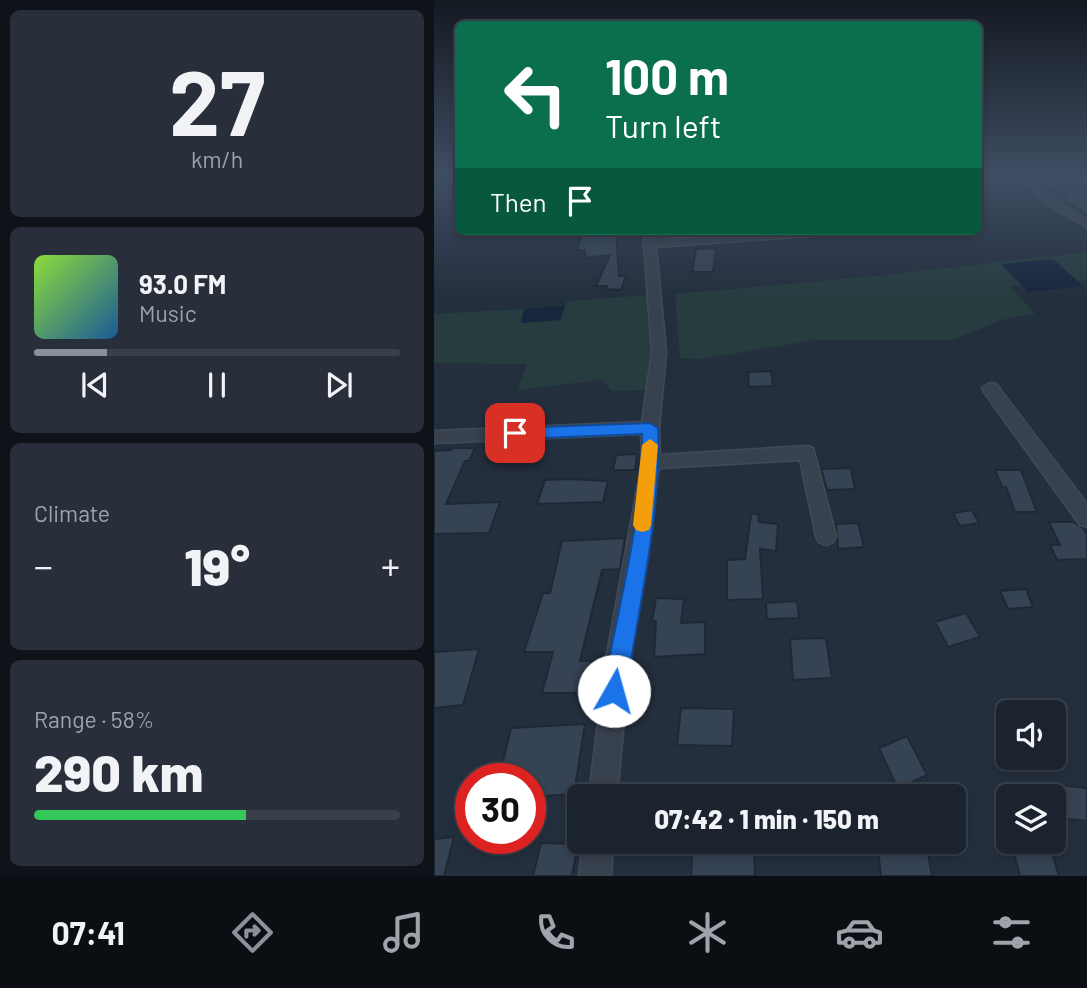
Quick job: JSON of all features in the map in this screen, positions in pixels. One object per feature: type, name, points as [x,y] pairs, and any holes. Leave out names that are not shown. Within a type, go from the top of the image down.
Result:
[{"type":"street","points":[[1072,215],[1087,224]]},
{"type":"street","points":[[604,784],[617,665],[641,534],[650,462],[650,428],[659,352],[649,238],[736,235]]},
{"type":"street","points":[[990,388],[1087,519]]},
{"type":"street","points":[[434,437],[650,428]]},
{"type":"street","points":[[650,462],[807,453],[826,536]]},
{"type":"street","points":[[595,876],[597,854]]},
{"type":"green space","points":[[1087,252],[1087,280],[1010,286],[1035,314],[1001,320],[953,340],[816,340],[702,359],[680,358],[675,294],[885,275]]},
{"type":"green space","points":[[649,295],[652,343],[647,390],[612,391],[602,380],[518,390],[527,364],[434,363],[434,314],[524,309],[521,322],[560,320],[567,301]]},
{"type":"water","points":[[1053,259],[1083,286],[1028,292],[1001,264]]},
{"type":"water","points":[[565,306],[560,320],[521,323],[524,309]]},
{"type":"building","points":[[582,235],[616,235],[619,276],[626,276],[621,290],[596,286],[610,255],[585,258],[585,250],[577,250]]},
{"type":"building","points":[[716,248],[713,272],[692,272],[696,249]]},
{"type":"building","points":[[771,371],[773,386],[749,387],[748,372]]},
{"type":"building","points":[[475,448],[469,461],[465,461],[446,504],[500,502],[489,533],[434,534],[434,451]]},
{"type":"building","points":[[637,454],[635,470],[613,470],[616,455]]},
{"type":"building","points":[[851,468],[855,489],[827,490],[821,469]]},
{"type":"building","points":[[995,470],[1021,470],[1037,512],[1015,512],[1006,487],[1002,487]]},
{"type":"building","points":[[545,480],[608,481],[603,502],[537,504]]},
{"type":"building","points":[[972,510],[979,523],[960,526],[953,513]]},
{"type":"building","points":[[751,514],[758,514],[759,522],[778,524],[776,551],[760,549],[763,599],[727,600],[727,560],[745,559]]},
{"type":"building","points":[[1049,522],[1074,522],[1084,529],[1087,534],[1087,559],[1057,560],[1050,545],[1060,545]]},
{"type":"building","points":[[858,523],[864,547],[838,549],[836,524]]},
{"type":"building","points":[[625,538],[620,569],[602,570],[580,661],[592,661],[584,693],[542,693],[553,652],[524,652],[543,593],[550,593],[562,541]]},
{"type":"building","points":[[1026,589],[1033,607],[1008,609],[1000,591]]},
{"type":"building","points":[[656,598],[684,599],[681,623],[705,622],[705,654],[654,657],[656,621],[652,621]]},
{"type":"building","points":[[797,601],[799,618],[767,619],[766,603]]},
{"type":"building","points":[[966,613],[980,637],[948,647],[935,622]]},
{"type":"building","points":[[826,638],[832,678],[793,680],[790,639]]},
{"type":"building","points":[[479,649],[463,705],[434,708],[434,652]]},
{"type":"building","points":[[681,708],[734,709],[732,746],[677,745]]},
{"type":"building","points":[[585,724],[576,784],[567,784],[567,794],[546,796],[546,763],[503,763],[511,728]]},
{"type":"building","points":[[907,736],[927,775],[908,784],[896,784],[879,748]]},
{"type":"building","points":[[1066,786],[1087,788],[1087,821],[1066,819]]},
{"type":"building","points":[[454,837],[444,876],[434,876],[434,839]]},
{"type":"building","points":[[546,843],[567,844],[567,854],[576,854],[572,876],[533,876],[538,854],[546,854]]},
{"type":"building","points":[[692,854],[754,854],[755,876],[691,876]]},
{"type":"building","points":[[878,854],[928,854],[932,876],[881,876]]},
{"type":"building","points":[[1014,854],[1053,854],[1059,876],[1020,876]]},
{"type":"slow traffic","points":[[642,525],[650,445]]},
{"type":"route","points":[[515,433],[650,428],[650,462],[641,534],[614,691]]}]
